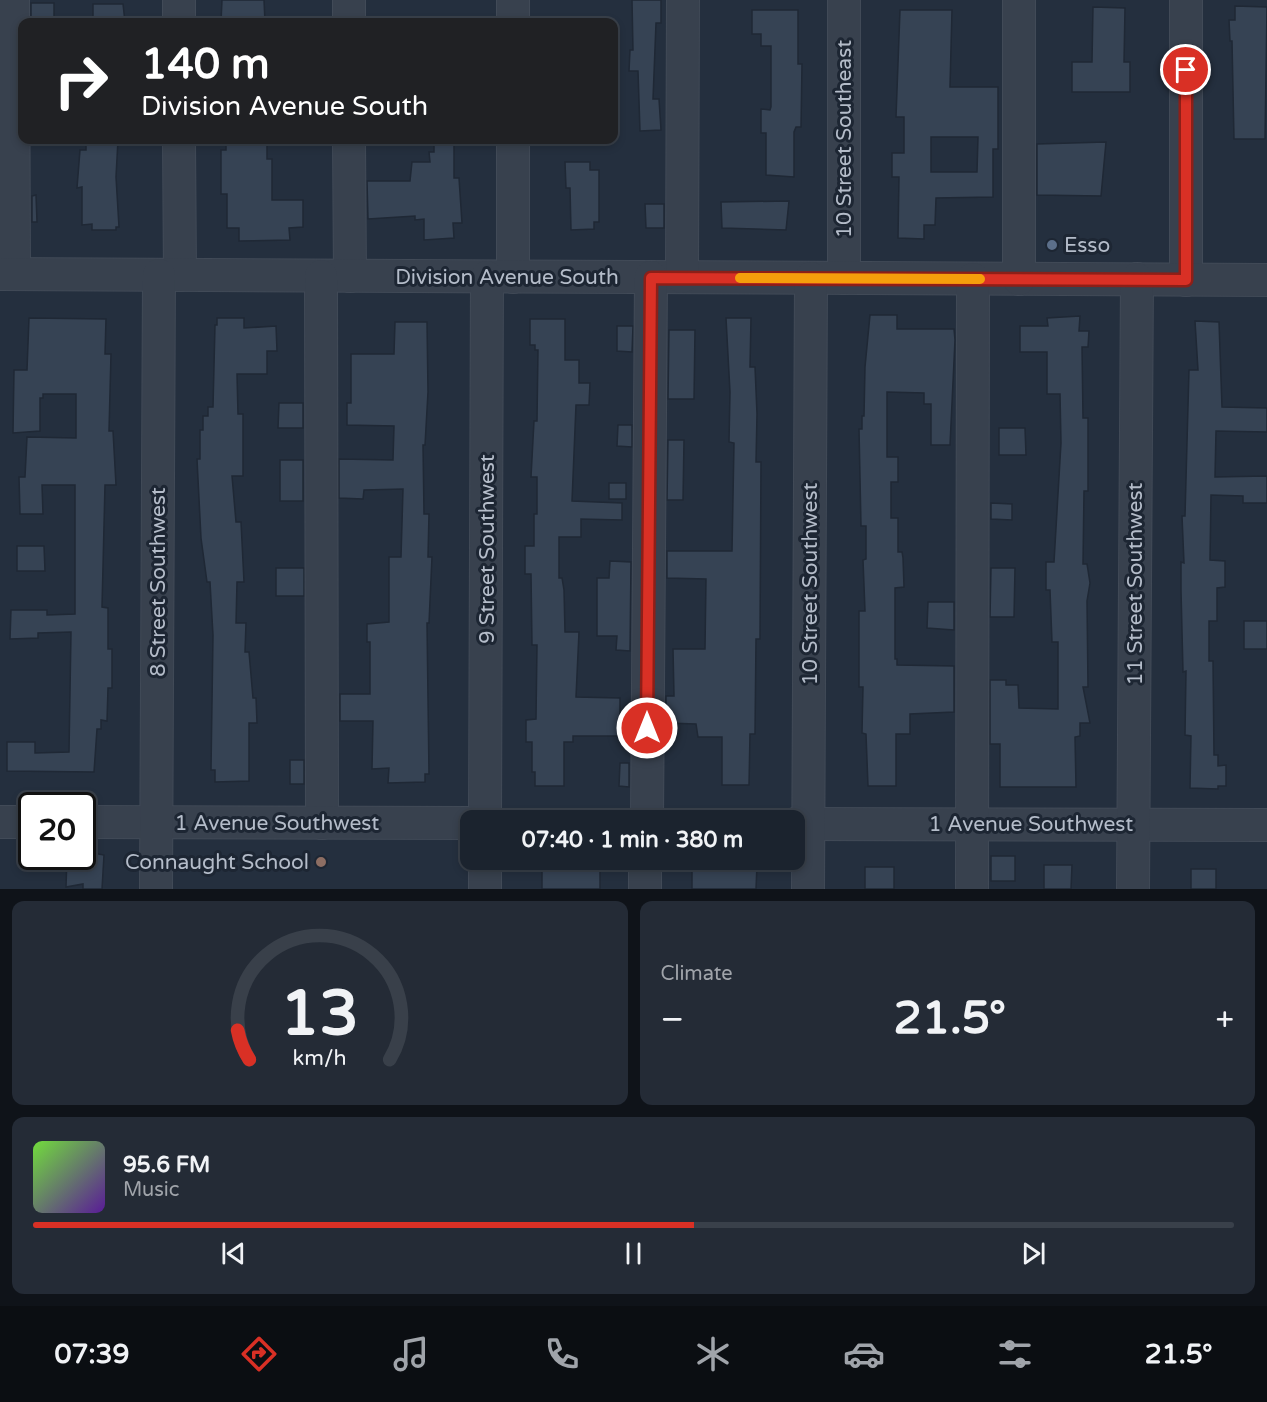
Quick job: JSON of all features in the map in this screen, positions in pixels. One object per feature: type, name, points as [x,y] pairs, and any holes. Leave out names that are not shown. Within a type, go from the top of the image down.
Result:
[{"type":"street","points":[[7,274],[13,0]]},
{"type":"street","points":[[179,0],[179,18]]},
{"type":"street","points":[[349,0],[349,18]]},
{"type":"street","points":[[513,0],[513,18]]},
{"type":"street","points":[[647,810],[666,278],[683,0]]},
{"type":"street","name":"10 Street Southeast","points":[[844,0],[844,278]]},
{"type":"street","points":[[1019,0],[1019,279]]},
{"type":"street","points":[[1186,0],[1186,280]]},
{"type":"street","name":"8 Street Southwest","points":[[156,889],[169,275],[179,144]]},
{"type":"street","points":[[322,823],[335,276],[349,144]]},
{"type":"street","name":"9 Street Southwest","points":[[485,810],[500,277],[513,144]]},
{"type":"street","name":"Division Avenue South","points":[[7,274],[1267,280]]},
{"type":"street","name":"10 Street Southwest","points":[[802,810],[811,278]]},
{"type":"street","points":[[972,889],[973,279]]},
{"type":"street","name":"11 Street Southwest","points":[[1133,889],[1137,279]]},
{"type":"street","points":[[0,822],[18,822]]},
{"type":"street","name":"1 Avenue Southwest","points":[[96,822],[460,823]]},
{"type":"street","name":"1 Avenue Southwest","points":[[805,824],[1267,825]]},
{"type":"street","name":"10 Street Southwest","points":[[805,856],[808,889]]},
{"type":"street","points":[[485,870],[485,889]]},
{"type":"street","points":[[645,870],[645,889]]},
{"type":"building","points":[[222,0],[264,0],[265,18],[221,18]]},
{"type":"building","points":[[632,0],[661,0],[661,23],[656,23],[653,99],[659,99],[661,130],[640,131],[638,71],[629,71],[630,50],[633,50]]},
{"type":"building","points":[[31,3],[54,3],[54,18],[31,18]]},
{"type":"building","points":[[93,4],[123,4],[125,18],[93,18]]},
{"type":"building","points":[[1235,6],[1267,7],[1265,139],[1234,139],[1232,41],[1230,41],[1229,20],[1235,20]]},
{"type":"building","points":[[1093,7],[1125,8],[1124,62],[1130,62],[1130,92],[1072,92],[1072,62],[1092,62]]},
{"type":"building","points":[[752,10],[798,10],[798,64],[802,64],[801,127],[796,127],[794,132],[794,177],[766,175],[766,133],[761,133],[761,109],[770,110],[771,107],[771,46],[761,46],[761,34],[752,34]]},
{"type":"building","points":[[900,10],[952,10],[950,87],[998,87],[998,149],[993,149],[993,197],[936,198],[935,225],[924,225],[924,239],[898,238],[899,177],[892,177],[892,153],[904,153],[904,117],[896,117]],"holes":[[[931,137],[978,137],[977,172],[931,172]]]},
{"type":"building","points":[[1106,142],[1101,196],[1037,195],[1037,144]]},
{"type":"building","points":[[86,144],[118,144],[116,177],[119,227],[116,227],[116,230],[92,230],[92,224],[82,225],[82,187],[77,188],[80,150],[86,150]]},
{"type":"building","points":[[226,144],[267,144],[267,159],[272,159],[272,200],[303,200],[303,227],[289,228],[290,240],[239,241],[239,228],[227,228],[227,194],[221,194],[221,150],[226,150]]},
{"type":"building","points":[[434,144],[454,144],[454,178],[459,178],[462,223],[453,223],[454,238],[424,240],[424,219],[415,220],[415,216],[368,219],[367,181],[410,181],[412,162],[430,162],[429,152],[434,152]]},
{"type":"building","points":[[565,162],[590,162],[590,170],[599,170],[599,222],[594,222],[594,229],[571,230],[570,188],[566,188]]},
{"type":"building","points":[[36,195],[37,222],[32,222],[32,196]]},
{"type":"building","points":[[789,201],[786,230],[722,228],[721,202]]},
{"type":"building","points":[[645,204],[664,204],[664,228],[646,228]]},
{"type":"building","points":[[870,315],[897,315],[897,329],[954,329],[955,340],[950,445],[931,445],[931,404],[924,404],[924,393],[887,392],[887,457],[898,457],[898,482],[891,482],[891,518],[898,518],[898,552],[902,552],[904,587],[895,588],[895,659],[897,659],[897,665],[954,666],[954,712],[910,714],[910,734],[896,734],[896,786],[868,786],[866,734],[862,733],[863,687],[859,687],[859,611],[865,611],[863,560],[866,559],[866,526],[861,526],[859,429],[862,429],[862,416],[864,416],[865,367]]},
{"type":"building","points":[[1080,316],[1079,331],[1089,331],[1088,347],[1082,347],[1083,418],[1088,418],[1088,491],[1084,491],[1083,564],[1087,564],[1090,583],[1087,601],[1088,687],[1083,687],[1090,723],[1080,723],[1080,736],[1075,737],[1076,787],[1000,787],[1000,744],[990,744],[990,680],[1006,680],[1006,685],[1018,685],[1019,708],[1058,709],[1058,642],[1052,642],[1050,590],[1046,590],[1046,562],[1054,562],[1061,443],[1060,394],[1047,394],[1047,352],[1020,352],[1020,326],[1048,326],[1047,318]]},
{"type":"building","points":[[29,318],[106,319],[105,354],[111,354],[109,431],[113,431],[116,485],[105,485],[102,607],[108,608],[108,649],[112,649],[112,688],[108,688],[107,721],[101,720],[101,729],[97,729],[94,772],[7,771],[7,742],[35,742],[35,753],[69,752],[71,632],[38,633],[38,638],[10,639],[11,610],[47,610],[47,615],[75,614],[75,485],[42,485],[43,514],[20,514],[19,477],[25,477],[27,437],[76,438],[76,394],[43,394],[43,398],[40,398],[40,431],[13,433],[14,370],[27,370]]},
{"type":"building","points":[[217,318],[244,318],[244,328],[276,326],[277,351],[267,351],[267,374],[237,374],[238,414],[243,414],[243,476],[232,476],[236,522],[241,522],[244,582],[237,582],[236,623],[246,623],[245,652],[249,652],[253,698],[256,698],[257,723],[249,723],[249,781],[215,782],[215,770],[211,770],[213,635],[210,582],[207,582],[201,538],[197,459],[200,459],[200,430],[203,430],[203,416],[208,416],[208,407],[213,407]]},
{"type":"building","points":[[726,318],[751,318],[750,367],[755,367],[756,462],[761,462],[760,639],[756,639],[755,734],[750,734],[749,785],[722,785],[722,737],[698,737],[696,724],[666,723],[666,696],[674,696],[673,649],[705,649],[706,579],[667,578],[667,551],[732,551],[734,443],[729,442],[730,392]]},
{"type":"building","points":[[530,319],[565,319],[565,360],[579,360],[579,383],[590,383],[589,405],[576,405],[572,501],[622,503],[622,520],[581,519],[581,537],[559,537],[559,578],[562,578],[564,590],[565,632],[579,632],[576,697],[620,698],[620,736],[573,736],[573,742],[564,742],[564,786],[535,786],[535,772],[532,772],[532,742],[526,742],[526,720],[536,719],[537,645],[532,645],[531,574],[525,574],[525,546],[534,546],[534,514],[537,514],[537,477],[531,477],[534,421],[537,421],[538,350],[535,350],[535,345],[530,345]]},
{"type":"building","points":[[1195,321],[1219,322],[1222,407],[1267,408],[1267,432],[1216,431],[1215,477],[1267,476],[1267,503],[1243,503],[1243,496],[1211,495],[1210,560],[1225,561],[1225,587],[1217,588],[1217,621],[1209,621],[1209,661],[1213,661],[1214,755],[1218,755],[1218,766],[1226,765],[1226,786],[1218,786],[1218,789],[1190,788],[1191,736],[1185,735],[1186,671],[1183,672],[1181,590],[1181,562],[1184,563],[1182,516],[1185,516],[1189,370],[1198,370]]},
{"type":"building","points":[[395,322],[427,322],[428,392],[425,445],[423,445],[424,514],[429,514],[428,557],[432,557],[429,623],[427,623],[429,774],[425,774],[425,782],[388,783],[389,768],[372,769],[373,721],[340,721],[340,694],[370,694],[370,642],[367,642],[367,624],[389,622],[389,557],[401,557],[403,489],[364,490],[363,499],[339,498],[339,459],[393,460],[394,426],[347,425],[347,403],[351,403],[351,354],[394,354]]},
{"type":"building","points":[[617,326],[633,326],[632,352],[617,351]]},
{"type":"building","points":[[669,330],[695,330],[694,399],[668,399]]},
{"type":"building","points":[[279,403],[303,403],[303,428],[278,428]]},
{"type":"building","points":[[618,425],[632,425],[632,447],[617,446]]},
{"type":"building","points":[[999,428],[1025,428],[1026,455],[999,455]]},
{"type":"building","points":[[668,440],[684,440],[683,500],[667,500]]},
{"type":"building","points":[[280,460],[303,460],[303,501],[280,501]]},
{"type":"building","points":[[609,483],[626,483],[626,499],[609,499]]},
{"type":"building","points":[[991,503],[1012,504],[1012,520],[991,519]]},
{"type":"building","points":[[17,546],[44,546],[45,571],[17,571]]},
{"type":"building","points":[[610,561],[631,562],[630,651],[616,650],[617,636],[597,636],[597,578],[609,578]]},
{"type":"building","points":[[276,568],[304,568],[304,596],[276,596]]},
{"type":"building","points":[[991,568],[1015,568],[1014,617],[990,617]]},
{"type":"building","points":[[928,602],[954,602],[954,630],[927,628]]},
{"type":"building","points":[[1244,621],[1267,621],[1267,649],[1244,649]]},
{"type":"building","points":[[290,760],[304,760],[304,784],[290,784]]},
{"type":"building","points":[[620,763],[629,763],[629,787],[619,786]]},
{"type":"building","points":[[96,854],[104,855],[102,889],[83,889],[83,884],[66,887],[67,870],[96,870]]},
{"type":"building","points":[[991,856],[1015,856],[1015,881],[991,881]]},
{"type":"building","points":[[1044,865],[1072,865],[1071,889],[1044,889]]},
{"type":"building","points":[[865,867],[894,867],[894,889],[865,889]]},
{"type":"building","points":[[1191,869],[1216,869],[1216,889],[1191,889]]},
{"type":"building","points":[[542,870],[600,871],[600,889],[542,889]]},
{"type":"building","points":[[692,870],[757,870],[756,889],[692,889]]},
{"type":"slow traffic","points":[[740,278],[980,279]]},
{"type":"place","name":"Esso","points":[[1052,245]]},
{"type":"place","name":"Connaught School","points":[[321,862]]},
{"type":"route","points":[[647,728],[651,278],[1186,280],[1186,70]]}]
